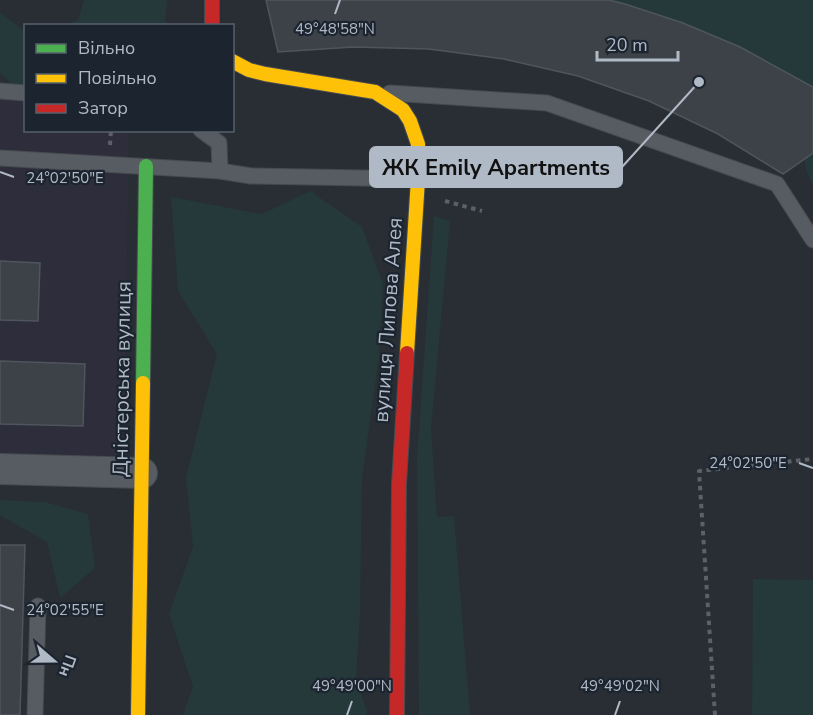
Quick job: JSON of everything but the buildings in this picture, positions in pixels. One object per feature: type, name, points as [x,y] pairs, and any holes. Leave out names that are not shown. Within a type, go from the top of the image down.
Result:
[{"type":"street","points":[[212,0],[212,24]]},
{"type":"street","name":"вулиця Липова Алея","points":[[234,62],[249,70],[265,74],[375,92],[403,110],[418,144],[418,179],[399,484],[397,715]]},
{"type":"street","name":"Дністерська вулиця","points":[[138,715],[146,166]]},
{"type":"street","points":[[0,469],[142,473]]},
{"type":"lane","points":[[0,91],[24,93]]},
{"type":"lane","points":[[375,92],[547,103],[777,184],[813,240]]},
{"type":"lane","points":[[204,132],[219,143],[220,171]]},
{"type":"lane","points":[[0,158],[220,171],[251,176],[418,179]]},
{"type":"lane","points":[[35,715],[38,606]]},
{"type":"path","points":[[715,715],[699,471],[813,459]]},
{"type":"shaded area","points":[[84,0],[167,0],[167,24],[68,24],[78,20]]},
{"type":"shaded area","points":[[602,0],[813,0],[813,98]]},
{"type":"shaded area","points":[[0,13],[24,30],[24,95],[0,73]]},
{"type":"shaded area","points":[[24,81],[24,132],[129,132],[124,458],[0,457],[0,84]]},
{"type":"shaded area","points":[[813,121],[813,184],[806,168],[804,152]]},
{"type":"shaded area","points":[[310,191],[362,227],[383,284],[379,356],[362,479],[360,611],[356,678],[367,715],[183,715],[193,687],[169,614],[193,547],[186,478],[217,354],[178,291],[171,197],[262,214]]},
{"type":"shaded area","points":[[434,216],[450,221],[431,429],[437,517],[454,516],[470,715],[419,715],[417,458]]},
{"type":"shaded area","points":[[0,500],[45,502],[88,514],[95,568],[60,598],[47,542],[0,515]]},
{"type":"shaded area","points":[[753,579],[813,580],[813,715],[752,715]]},
{"type":"traffic: fast","points":[[143,383],[146,166]]},
{"type":"traffic: slow","points":[[234,62],[249,70],[265,74],[375,92],[403,110],[410,121],[418,144],[418,179],[407,353]]},
{"type":"traffic: slow","points":[[138,715],[143,383]]},
{"type":"traffic: jam","points":[[212,0],[212,24]]},
{"type":"traffic: jam","points":[[397,715],[399,484],[407,353]]},
{"type":"place","name":"ЖК Emily Apartments","points":[[699,82]]}]
